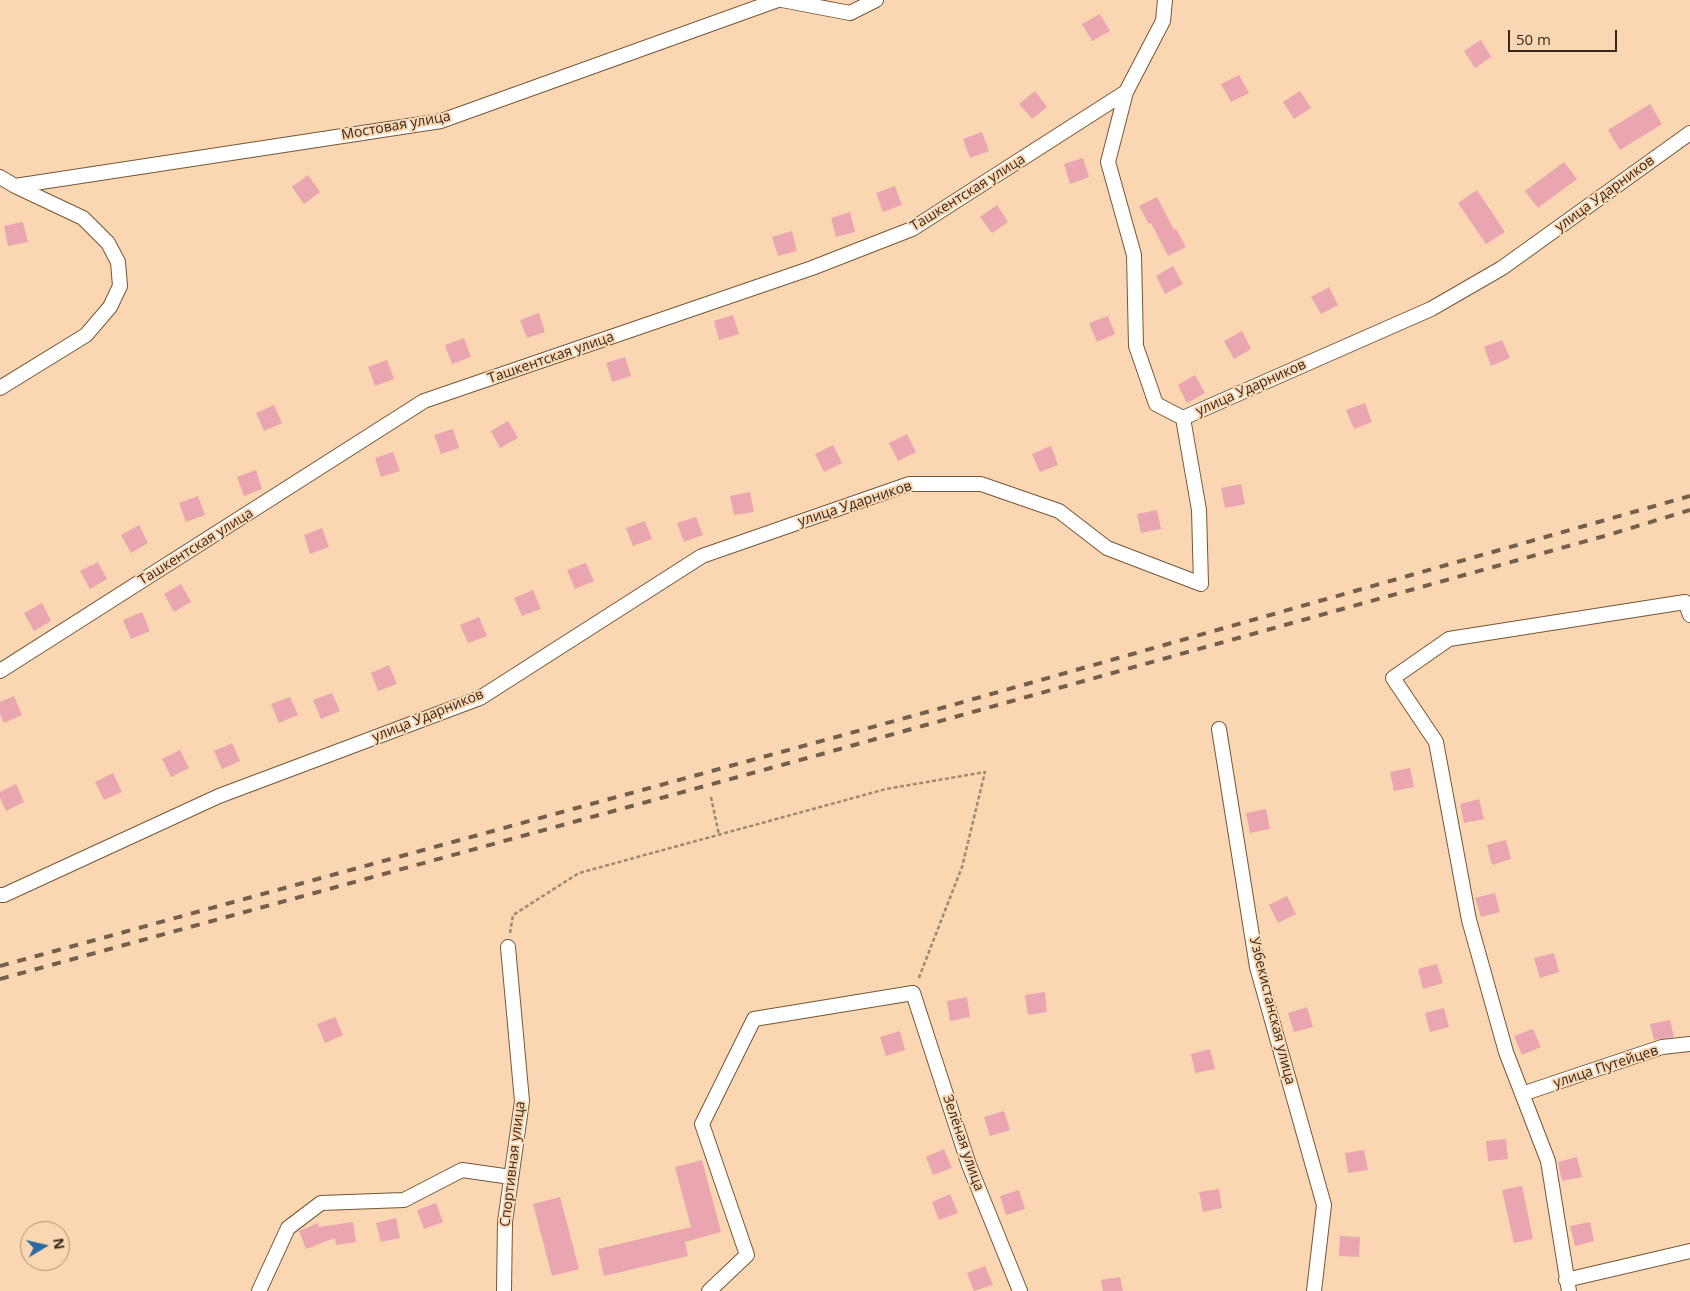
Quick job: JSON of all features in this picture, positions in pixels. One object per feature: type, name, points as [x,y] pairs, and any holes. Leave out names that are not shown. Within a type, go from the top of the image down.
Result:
[{"type":"street","name":"Мостовая улица","points":[[15,186],[441,121],[778,0]]},
{"type":"street","points":[[782,0],[850,13],[876,0]]},
{"type":"street","points":[[1165,0],[1163,21],[1126,92],[1108,162],[1134,255],[1136,346],[1156,404],[1183,418]]},
{"type":"street","name":"Ташкентская улица","points":[[0,672],[424,402],[812,268],[912,229],[1126,92]]},
{"type":"street","name":"улица Ударников","points":[[0,895],[4,895],[219,796],[480,698],[702,556],[908,484],[981,484],[1059,511],[1107,548],[1201,584],[1199,510],[1183,418],[1431,309],[1502,268],[1690,133]]},
{"type":"street","points":[[0,177],[83,218],[108,242],[118,262],[120,286],[110,307],[86,334],[0,388]]},
{"type":"street","points":[[1690,615],[1685,602],[1449,639],[1393,678],[1436,742],[1469,920],[1506,1052],[1548,1161],[1568,1285],[1690,1251]]},
{"type":"street","name":"Узбекистанская улица","points":[[1219,730],[1258,967],[1324,1205],[1314,1291]]},
{"type":"street","name":"Спортивная улица","points":[[504,1291],[504,1222],[522,1101],[508,947]]},
{"type":"street","points":[[709,1291],[748,1254],[702,1124],[754,1019],[913,993]]},
{"type":"street","name":"Зелёная улица","points":[[913,993],[969,1165],[1020,1291]]},
{"type":"street","name":"улица Путейцев","points":[[1522,1094],[1662,1047],[1690,1044]]},
{"type":"street","points":[[259,1291],[288,1228],[321,1203],[404,1200],[462,1170],[511,1178]]},
{"type":"path","points":[[508,947],[514,915],[579,873],[886,789],[985,772],[962,867],[913,993]]},
{"type":"path","points":[[711,797],[719,835]]},
{"type":"building","points":[[1100,14],[1110,31],[1092,41],[1082,24]]},
{"type":"building","points":[[1481,40],[1491,57],[1475,68],[1464,51]]},
{"type":"building","points":[[1239,75],[1249,93],[1231,102],[1221,84]]},
{"type":"building","points":[[1035,91],[1047,107],[1032,119],[1019,104]]},
{"type":"building","points":[[1300,91],[1311,108],[1294,119],[1283,102]]},
{"type":"building","points":[[1650,104],[1662,124],[1620,150],[1608,130]]},
{"type":"building","points":[[982,132],[989,151],[970,158],[963,139]]},
{"type":"building","points":[[1083,158],[1089,177],[1070,184],[1064,164]]},
{"type":"building","points":[[1564,162],[1577,179],[1538,208],[1525,191]]},
{"type":"building","points":[[308,175],[320,192],[304,204],[292,187]]},
{"type":"building","points":[[895,186],[902,205],[883,212],[876,193]]},
{"type":"building","points":[[1477,190],[1505,232],[1486,244],[1458,203]]},
{"type":"building","points":[[1157,197],[1174,230],[1176,229],[1186,247],[1168,256],[1151,223],[1149,224],[1139,206]]},
{"type":"building","points":[[997,205],[1008,222],[992,233],[980,217]]},
{"type":"building","points":[[850,212],[855,232],[836,237],[831,218]]},
{"type":"building","points":[[23,222],[28,242],[8,246],[4,226]]},
{"type":"building","points":[[792,231],[797,251],[778,256],[772,237]]},
{"type":"building","points":[[1173,266],[1183,284],[1165,294],[1156,276]]},
{"type":"building","points":[[1329,287],[1338,305],[1321,314],[1311,297]]},
{"type":"building","points":[[539,313],[545,332],[527,338],[520,320]]},
{"type":"building","points":[[733,315],[739,334],[719,340],[714,321]]},
{"type":"building","points":[[1108,316],[1115,334],[1097,342],[1089,323]]},
{"type":"building","points":[[1242,331],[1251,349],[1234,359],[1224,341]]},
{"type":"building","points":[[464,338],[471,357],[452,364],[445,345]]},
{"type":"building","points":[[1502,340],[1510,358],[1491,366],[1484,347]]},
{"type":"building","points":[[625,357],[631,376],[612,382],[606,363]]},
{"type":"building","points":[[387,360],[394,379],[375,386],[368,367]]},
{"type":"building","points":[[1195,375],[1205,393],[1187,403],[1178,385]]},
{"type":"building","points":[[1365,403],[1372,422],[1354,429],[1346,410]]},
{"type":"building","points":[[274,405],[282,423],[264,431],[256,413]]},
{"type":"building","points":[[508,421],[518,438],[500,448],[491,431]]},
{"type":"building","points":[[453,429],[459,448],[441,454],[434,435]]},
{"type":"building","points":[[907,434],[916,452],[898,461],[889,443]]},
{"type":"building","points":[[833,445],[842,463],[824,472],[815,454]]},
{"type":"building","points":[[1051,446],[1058,465],[1040,472],[1032,454]]},
{"type":"building","points":[[393,452],[400,471],[381,477],[375,458]]},
{"type":"building","points":[[256,470],[262,489],[244,496],[237,477]]},
{"type":"building","points":[[1241,484],[1245,504],[1225,508],[1221,488]]},
{"type":"building","points":[[750,492],[754,512],[734,515],[730,496]]},
{"type":"building","points":[[198,496],[205,515],[186,522],[179,503]]},
{"type":"building","points":[[1157,510],[1161,529],[1141,533],[1137,514]]},
{"type":"building","points":[[696,517],[703,535],[684,542],[677,523]]},
{"type":"building","points":[[645,521],[652,539],[633,546],[626,528]]},
{"type":"building","points":[[139,525],[148,543],[131,553],[121,535]]},
{"type":"building","points":[[322,528],[329,547],[310,554],[304,535]]},
{"type":"building","points":[[98,562],[107,579],[90,589],[80,571]]},
{"type":"building","points":[[586,563],[594,581],[575,589],[567,570]]},
{"type":"building","points":[[181,584],[191,602],[174,612],[164,594]]},
{"type":"building","points":[[533,590],[541,609],[522,616],[514,598]]},
{"type":"building","points":[[42,603],[51,621],[34,631],[24,613]]},
{"type":"building","points":[[142,612],[150,631],[131,639],[123,620]]},
{"type":"building","points":[[479,617],[487,636],[468,643],[460,625]]},
{"type":"building","points":[[389,665],[397,684],[378,691],[371,673]]},
{"type":"building","points":[[332,693],[340,711],[321,719],[313,700]]},
{"type":"building","points":[[14,696],[22,715],[4,723],[0,714],[0,702]]},
{"type":"building","points":[[290,697],[298,715],[279,723],[271,704]]},
{"type":"building","points":[[232,743],[240,761],[222,769],[214,751]]},
{"type":"building","points":[[180,750],[189,768],[171,777],[162,759]]},
{"type":"building","points":[[1410,768],[1414,787],[1394,791],[1390,772]]},
{"type":"building","points":[[113,773],[122,792],[104,800],[95,782]]},
{"type":"building","points":[[16,784],[24,802],[6,811],[0,798],[0,792]]},
{"type":"building","points":[[1479,799],[1484,819],[1464,823],[1460,804]]},
{"type":"building","points":[[1266,809],[1270,829],[1250,833],[1246,813]]},
{"type":"building","points":[[1506,840],[1511,859],[1492,865],[1487,845]]},
{"type":"building","points":[[1495,893],[1500,912],[1481,917],[1475,898]]},
{"type":"building","points":[[1287,896],[1296,914],[1278,923],[1269,905]]},
{"type":"building","points":[[1554,953],[1559,972],[1540,978],[1534,958]]},
{"type":"building","points":[[1437,964],[1443,983],[1423,989],[1418,969]]},
{"type":"building","points":[[1045,992],[1047,1012],[1028,1015],[1025,995]]},
{"type":"building","points":[[967,997],[970,1017],[950,1021],[947,1001]]},
{"type":"building","points":[[1307,1007],[1313,1027],[1294,1032],[1288,1013]]},
{"type":"building","points":[[1444,1008],[1449,1027],[1430,1032],[1425,1013]]},
{"type":"building","points":[[335,1017],[343,1035],[325,1043],[317,1024]]},
{"type":"building","points":[[1670,1020],[1674,1037],[1654,1040],[1650,1024]]},
{"type":"building","points":[[1533,1029],[1541,1047],[1522,1055],[1514,1036]]},
{"type":"building","points":[[900,1031],[905,1050],[886,1056],[880,1037]]},
{"type":"building","points":[[1210,1049],[1215,1069],[1195,1073],[1191,1054]]},
{"type":"building","points":[[1004,1111],[1010,1130],[990,1136],[984,1117]]},
{"type":"building","points":[[1506,1139],[1508,1159],[1488,1161],[1486,1141]]},
{"type":"building","points":[[944,1149],[952,1168],[933,1175],[926,1157]]},
{"type":"building","points":[[1364,1150],[1368,1170],[1348,1173],[1345,1153]]},
{"type":"building","points":[[1577,1157],[1582,1177],[1562,1181],[1558,1162]]},
{"type":"building","points":[[702,1160],[721,1232],[685,1242],[688,1256],[604,1276],[598,1249],[691,1227],[675,1167]]},
{"type":"building","points":[[1522,1186],[1533,1239],[1514,1243],[1502,1190]]},
{"type":"building","points":[[1219,1189],[1222,1208],[1203,1212],[1199,1192]]},
{"type":"building","points":[[1019,1190],[1025,1209],[1006,1215],[1000,1196]]},
{"type":"building","points":[[950,1194],[958,1213],[939,1220],[932,1202]]},
{"type":"building","points":[[560,1197],[579,1269],[552,1276],[533,1204]]},
{"type":"building","points":[[436,1203],[443,1222],[424,1229],[417,1210]]},
{"type":"building","points":[[396,1218],[400,1238],[381,1242],[376,1223]]},
{"type":"building","points":[[353,1222],[356,1242],[336,1245],[335,1238],[306,1249],[299,1231],[318,1223],[319,1227]]},
{"type":"building","points":[[1590,1222],[1594,1241],[1575,1246],[1570,1226]]},
{"type":"building","points":[[1340,1236],[1360,1237],[1359,1257],[1339,1256]]},
{"type":"building","points":[[985,1266],[993,1285],[974,1291],[967,1273]]},
{"type":"building","points":[[1120,1277],[1123,1291],[1103,1291],[1101,1280]]},
{"type":"railway","points":[[0,966],[949,706],[1690,496]]},
{"type":"railway","points":[[0,979],[811,757],[1608,535],[1690,510]]}]
